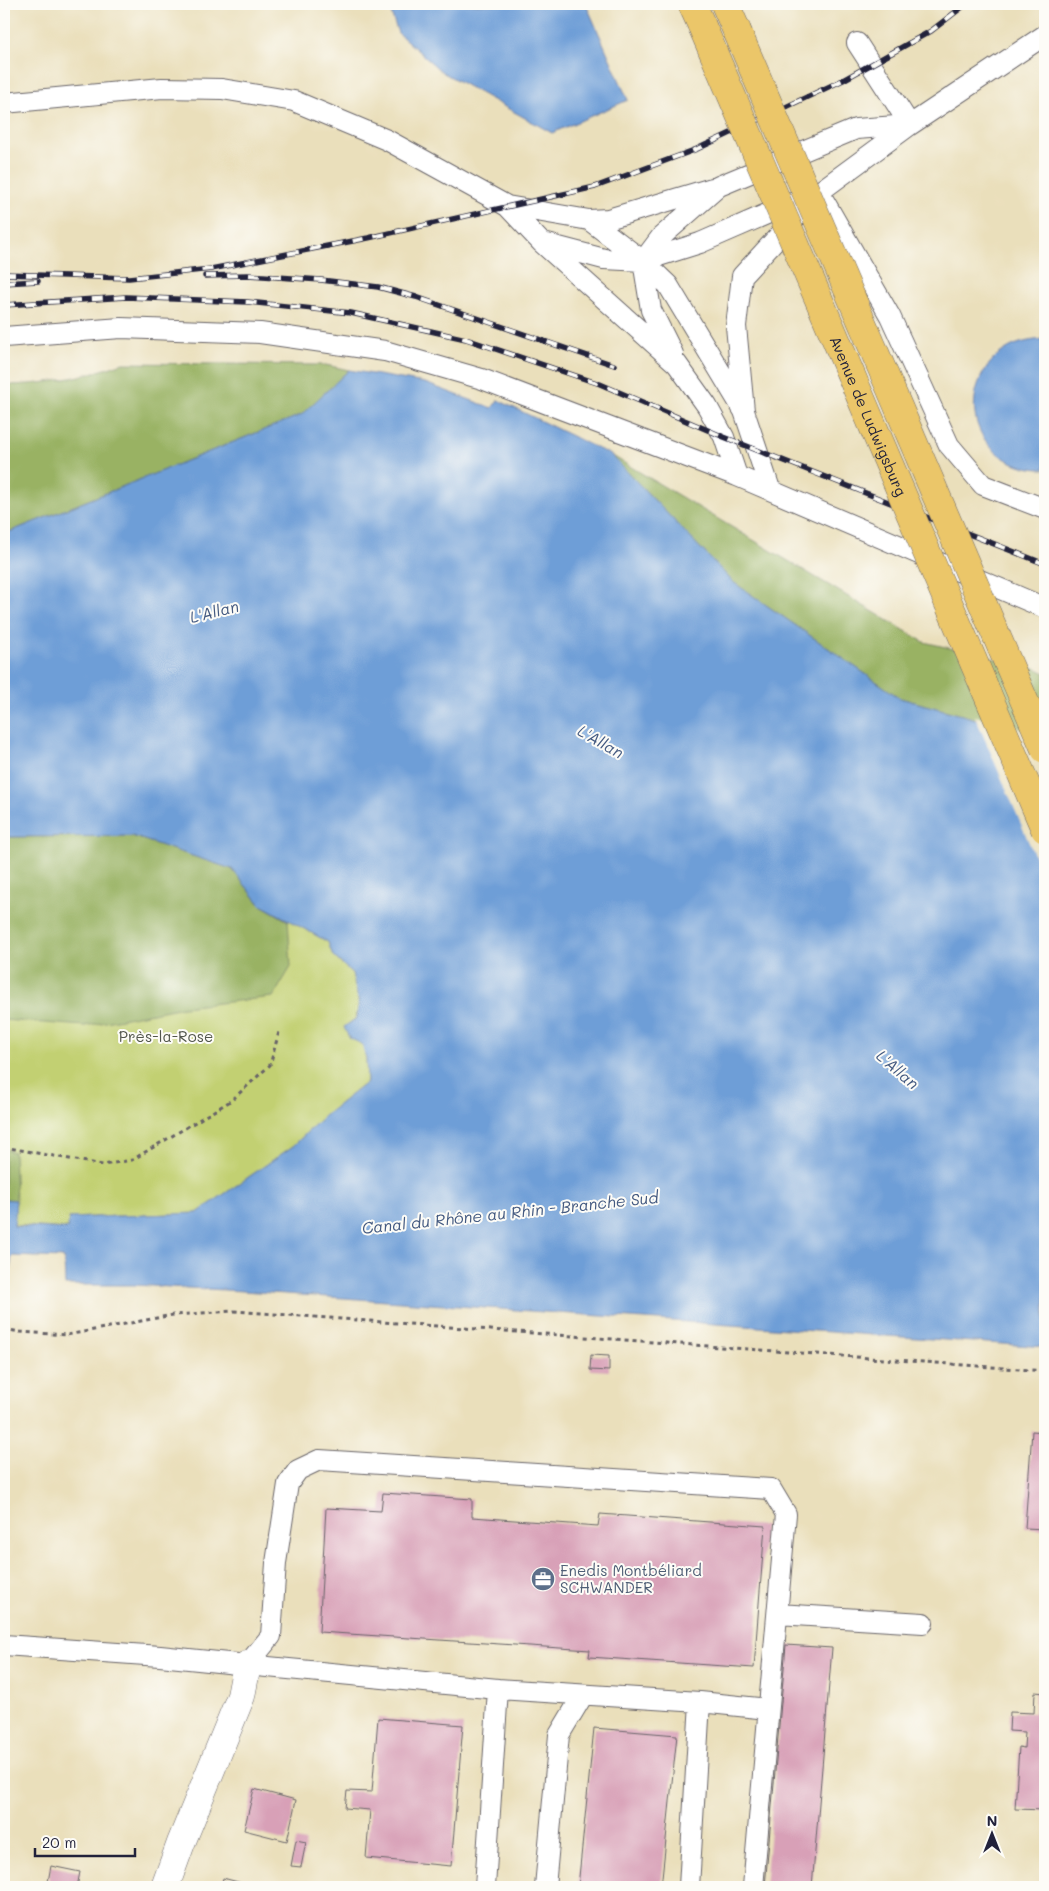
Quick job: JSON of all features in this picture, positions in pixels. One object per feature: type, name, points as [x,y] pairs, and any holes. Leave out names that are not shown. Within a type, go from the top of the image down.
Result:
[{"type":"main road","name":"Avenue de Ludwigsburg","points":[[725,4],[738,30],[1045,749]]},
{"type":"main road","name":"Avenue de Ludwigsburg","points":[[697,15],[1045,829]]},
{"type":"street","points":[[165,1887],[241,1696],[247,1665]]},
{"type":"lane","points":[[770,490],[744,411],[736,326],[742,276],[819,192],[910,125],[1045,35]]},
{"type":"lane","points":[[857,43],[910,125]]},
{"type":"lane","points":[[4,103],[162,88],[222,89],[294,101],[387,140],[507,206],[541,242],[677,364]]},
{"type":"lane","points":[[507,206],[589,220],[608,219],[719,186],[856,129],[910,125]]},
{"type":"lane","points":[[719,186],[661,237],[643,261],[652,310],[677,364],[707,406],[724,437],[738,476]]},
{"type":"lane","points":[[541,242],[604,259],[643,261],[700,243],[819,192]]},
{"type":"lane","points":[[819,192],[890,316],[948,444],[983,485],[1045,509]]},
{"type":"lane","points":[[589,220],[643,261],[668,286],[744,411]]},
{"type":"lane","points":[[4,338],[121,328],[250,332],[385,351],[482,379],[738,476],[1045,608]]},
{"type":"lane","points":[[247,1665],[271,1636],[276,1563],[288,1484],[298,1470],[319,1460],[771,1489],[786,1514],[753,1887]]},
{"type":"lane","points":[[778,1614],[923,1624]]},
{"type":"lane","points":[[4,1645],[160,1656],[498,1689],[700,1702],[768,1709]]},
{"type":"lane","points":[[485,1887],[498,1689]]},
{"type":"lane","points":[[546,1887],[559,1735],[583,1695]]},
{"type":"lane","points":[[689,1887],[700,1702]]},
{"type":"path","points":[[4,1147],[23,1149],[52,1157],[103,1164],[132,1160],[232,1100],[270,1065],[279,1032]]},
{"type":"path","points":[[4,1328],[20,1332],[67,1335],[173,1315],[234,1311],[1045,1371]]},
{"type":"green space","points":[[123,363],[326,365],[349,370],[301,415],[4,534],[4,385],[34,384],[64,379]]},
{"type":"green space","points":[[611,455],[924,642],[1035,668],[1045,673],[1045,738],[900,698],[733,582]]},
{"type":"green space","points":[[132,836],[232,869],[261,905],[288,921],[291,967],[273,997],[183,1007],[85,1026],[4,1020],[4,837]]},
{"type":"green space","name":"Près-la-Rose","points":[[4,837],[232,869],[261,905],[328,942],[333,956],[352,973],[359,1003],[356,1018],[344,1027],[350,1038],[362,1044],[366,1058],[367,1082],[324,1116],[293,1146],[197,1213],[69,1218],[67,1229],[14,1225],[16,1200],[4,1199]]},
{"type":"green space","points":[[4,1149],[14,1152],[16,1200],[4,1199]]},
{"type":"water","points":[[388,4],[586,4],[628,100],[552,133],[442,72],[398,33]]},
{"type":"water","points":[[1045,339],[1045,469],[1027,467],[1010,461],[996,452],[985,440],[978,426],[975,410],[976,393],[982,375],[995,358],[1001,352],[1019,343]]},
{"type":"water","points":[[349,370],[425,383],[492,408],[498,400],[611,455],[733,582],[900,698],[1045,738],[1045,1347],[243,1291],[134,1285],[65,1285],[64,1258],[12,1256],[9,1278],[4,1278],[4,1199],[16,1200],[14,1226],[67,1229],[69,1218],[197,1213],[293,1146],[324,1116],[367,1082],[366,1058],[362,1044],[349,1038],[344,1027],[357,1018],[359,1003],[352,973],[333,956],[328,942],[261,905],[232,869],[132,836],[4,837],[4,534],[301,415]]},
{"type":"pier","points":[[975,716],[1045,736],[1045,880]]},
{"type":"building","points":[[591,1355],[609,1356],[609,1371],[590,1370]]},
{"type":"building","points":[[1032,1431],[1045,1432],[1045,1529],[1025,1528]]},
{"type":"building","name":"Enedis Montbéliard SCHWANDER","points":[[383,1493],[472,1499],[472,1517],[598,1526],[600,1514],[765,1526],[754,1668],[589,1657],[590,1650],[319,1632],[326,1508],[381,1511]]},
{"type":"building","points":[[786,1645],[832,1648],[812,1887],[765,1887]]},
{"type":"building","points":[[1035,1692],[1045,1693],[1045,1810],[1015,1809],[1019,1747],[1024,1748],[1025,1732],[1009,1731],[1010,1712],[1034,1713]]},
{"type":"building","points":[[378,1718],[463,1725],[451,1866],[366,1858],[370,1810],[345,1808],[347,1791],[372,1792]]},
{"type":"building","points":[[594,1728],[677,1735],[661,1887],[578,1887]]},
{"type":"building","points":[[254,1789],[296,1800],[287,1841],[244,1830]]},
{"type":"building","points":[[296,1840],[306,1842],[301,1867],[291,1866]]},
{"type":"building","points":[[51,1866],[80,1872],[77,1887],[47,1887]]},
{"type":"building","points":[[223,1878],[257,1887],[221,1887]]},
{"type":"railway","points":[[4,274],[129,278],[211,269],[368,238],[595,187],[697,149],[843,80],[931,31],[966,4]]},
{"type":"railway","points":[[205,276],[248,275],[321,280],[378,287],[416,297],[614,365]]},
{"type":"railway","points":[[4,283],[38,281]]},
{"type":"railway","points":[[4,305],[126,297],[248,302],[351,313],[466,339],[600,384],[724,437],[1045,564]]},
{"type":"place","name":"Enedis Montbéliard SCHWANDER","points":[[543,1579]]},
{"type":"water label","name":"L'Allan","points":[[214,611]]},
{"type":"water label","name":"L'Allan","points":[[601,741]]},
{"type":"water label","name":"L'Allan","points":[[898,1069]]},
{"type":"water label","name":"Canal du Rhône au Rhin - Branche Sud","points":[[510,1212]]}]
